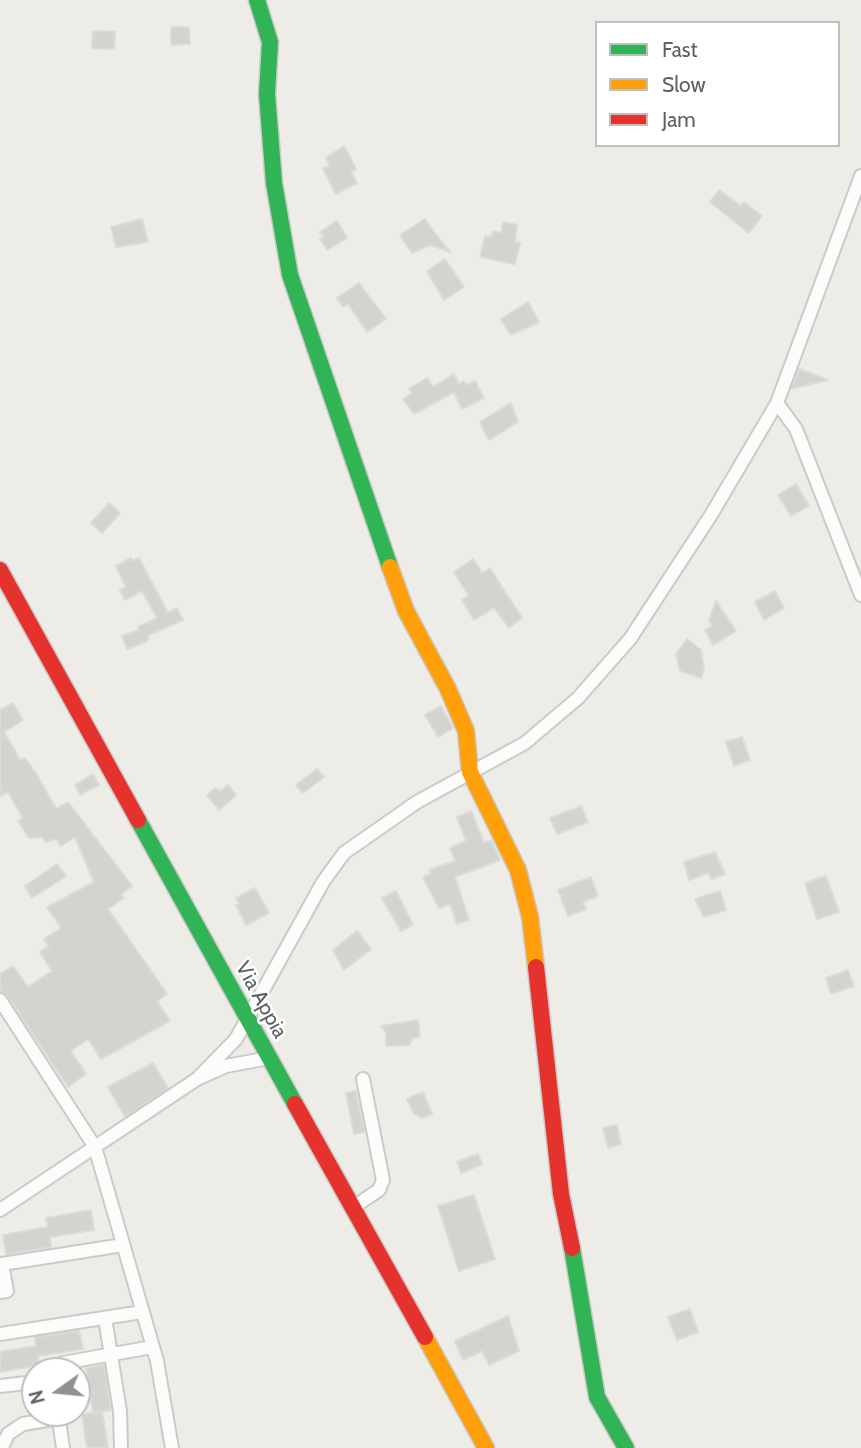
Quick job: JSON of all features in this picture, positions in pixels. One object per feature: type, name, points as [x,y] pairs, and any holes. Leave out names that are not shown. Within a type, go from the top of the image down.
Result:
[{"type":"street","points":[[257,0],[270,42],[267,94],[274,183],[290,275],[330,399],[406,611],[448,689],[466,731],[470,772],[518,870],[530,918],[561,1194],[580,1287],[588,1356],[597,1397],[626,1448]]},
{"type":"street","points":[[197,1080],[236,1039],[323,882],[344,853],[416,802],[525,743],[578,698],[630,639],[711,515],[777,403],[861,176]]},
{"type":"street","points":[[777,403],[796,429],[861,595]]},
{"type":"street","name":"Via Appia","points":[[0,570],[486,1448]]},
{"type":"street","points":[[0,1000],[95,1147],[152,1346],[172,1448]]},
{"type":"street","points":[[0,1210],[197,1080],[226,1066],[269,1058]]},
{"type":"street","points":[[352,1208],[379,1190],[383,1180],[363,1079]]},
{"type":"street","points":[[0,1292],[7,1291],[2,1264],[122,1245]]},
{"type":"street","points":[[0,1334],[142,1312]]},
{"type":"street","points":[[105,1318],[120,1411],[121,1448]]},
{"type":"street","points":[[91,1358],[152,1346]]},
{"type":"street","points":[[0,1386],[21,1383]]},
{"type":"street","points":[[2,1448],[8,1434],[21,1425]]},
{"type":"street","points":[[60,1427],[63,1448]]},
{"type":"building","points":[[171,27],[189,27],[190,44],[171,45]]},
{"type":"building","points":[[93,31],[115,32],[114,49],[92,48]]},
{"type":"building","points":[[344,146],[356,169],[351,172],[357,183],[336,194],[323,169],[330,166],[326,158]]},
{"type":"building","points":[[719,190],[741,206],[744,202],[762,216],[749,233],[710,202]]},
{"type":"building","points":[[142,219],[148,242],[116,247],[111,227]]},
{"type":"building","points":[[425,219],[450,252],[431,245],[412,253],[400,235]]},
{"type":"building","points":[[337,221],[347,238],[327,250],[320,239],[324,237],[320,232]]},
{"type":"building","points":[[503,222],[517,225],[515,242],[520,243],[515,264],[480,257],[485,236],[492,237],[493,231],[501,233]]},
{"type":"building","points":[[445,259],[464,287],[444,300],[427,271]]},
{"type":"building","points":[[359,283],[386,319],[367,332],[348,304],[343,307],[337,298]]},
{"type":"building","points":[[528,302],[539,322],[511,335],[501,319]]},
{"type":"building","points":[[799,369],[828,380],[791,389]]},
{"type":"building","points":[[454,374],[459,384],[464,381],[467,385],[475,381],[484,398],[462,409],[454,392],[414,414],[403,399],[412,393],[409,389],[427,378],[433,387]]},
{"type":"building","points":[[511,403],[518,422],[489,440],[480,422]]},
{"type":"building","points":[[796,484],[809,506],[791,516],[778,495]]},
{"type":"building","points":[[109,503],[120,513],[102,533],[91,523]]},
{"type":"building","points":[[131,558],[132,561],[139,558],[168,613],[177,608],[183,620],[147,636],[149,639],[143,643],[127,649],[122,636],[139,630],[138,627],[157,618],[142,591],[125,600],[120,590],[126,587],[116,566]]},
{"type":"building","points":[[473,559],[482,573],[490,568],[522,618],[509,628],[494,608],[474,620],[462,600],[469,596],[454,572]]},
{"type":"building","points":[[775,591],[784,608],[764,620],[755,602]]},
{"type":"building","points":[[716,601],[736,631],[713,645],[705,630],[712,626],[709,620]]},
{"type":"building","points":[[687,639],[701,650],[704,670],[701,678],[680,671],[676,654]]},
{"type":"building","points":[[13,703],[23,720],[4,732],[20,760],[25,758],[37,775],[56,809],[68,802],[132,886],[121,894],[124,898],[108,909],[167,994],[157,1001],[170,1021],[101,1059],[88,1039],[71,1051],[86,1074],[68,1087],[7,995],[0,991],[0,974],[13,966],[28,987],[52,971],[40,952],[49,946],[44,939],[61,928],[47,907],[94,882],[75,837],[61,846],[56,839],[45,842],[42,837],[29,838],[18,821],[23,818],[8,792],[0,796],[0,710]]},
{"type":"building","points":[[441,706],[453,728],[438,737],[425,715]]},
{"type":"building","points":[[742,737],[750,760],[734,766],[726,742]]},
{"type":"building","points":[[317,769],[324,777],[303,793],[296,785]]},
{"type":"building","points":[[93,774],[99,785],[80,795],[75,785]]},
{"type":"building","points":[[228,785],[236,795],[219,810],[207,795],[215,788],[221,791]]},
{"type":"building","points":[[581,806],[588,822],[557,834],[550,818]]},
{"type":"building","points":[[471,811],[484,843],[491,840],[500,860],[455,877],[469,920],[457,924],[450,904],[439,908],[423,877],[431,874],[429,870],[455,861],[450,848],[466,841],[457,817]]},
{"type":"building","points":[[715,852],[725,874],[711,879],[709,873],[689,880],[684,862]]},
{"type":"building","points":[[57,864],[66,876],[32,898],[25,886]]},
{"type":"building","points":[[826,876],[839,912],[817,919],[805,883]]},
{"type":"building","points":[[591,877],[598,896],[583,902],[586,909],[568,916],[558,890]]},
{"type":"building","points":[[255,888],[269,913],[246,925],[236,905],[239,904],[236,898]]},
{"type":"building","points":[[396,891],[413,925],[401,931],[382,898]]},
{"type":"building","points":[[720,891],[726,910],[704,917],[695,899]]},
{"type":"building","points":[[357,931],[371,949],[344,970],[333,950]]},
{"type":"building","points":[[848,970],[854,986],[831,994],[826,978]]},
{"type":"building","points":[[418,1020],[420,1037],[413,1038],[409,1045],[386,1046],[386,1033],[381,1026]]},
{"type":"building","points":[[153,1063],[168,1088],[125,1117],[108,1087]]},
{"type":"building","points":[[356,1091],[365,1132],[354,1134],[346,1093]]},
{"type":"building","points":[[423,1092],[432,1114],[422,1118],[414,1114],[407,1099]]},
{"type":"building","points":[[617,1125],[621,1144],[608,1148],[603,1128]]},
{"type":"building","points":[[478,1154],[482,1164],[461,1173],[457,1162]]},
{"type":"building","points":[[474,1195],[495,1259],[459,1271],[438,1206]]},
{"type":"building","points":[[91,1210],[94,1230],[50,1237],[51,1247],[6,1254],[3,1235],[48,1227],[46,1218]]},
{"type":"building","points":[[690,1309],[698,1332],[677,1340],[668,1317]]},
{"type":"building","points":[[508,1316],[519,1351],[489,1365],[482,1351],[463,1360],[455,1341]]},
{"type":"building","points":[[79,1331],[83,1349],[38,1357],[21,1357],[21,1368],[0,1372],[0,1352],[36,1346],[35,1337]]},
{"type":"building","points":[[104,1365],[111,1410],[93,1413],[91,1367]]},
{"type":"building","points":[[102,1411],[108,1448],[87,1448],[84,1427],[91,1427],[91,1413]]},
{"type":"traffic: fast","points":[[257,0],[270,42],[267,94],[274,183],[290,275],[390,567]]},
{"type":"traffic: fast","points":[[138,820],[295,1104]]},
{"type":"traffic: fast","points":[[572,1248],[597,1397],[626,1448]]},
{"type":"traffic: slow","points":[[390,567],[406,611],[448,689],[466,731],[470,772],[518,870],[530,917],[536,967]]},
{"type":"traffic: slow","points":[[425,1337],[486,1448]]},
{"type":"traffic: jam","points":[[0,570],[138,820]]},
{"type":"traffic: jam","points":[[536,967],[561,1194],[572,1248]]},
{"type":"traffic: jam","points":[[295,1104],[425,1337]]}]
